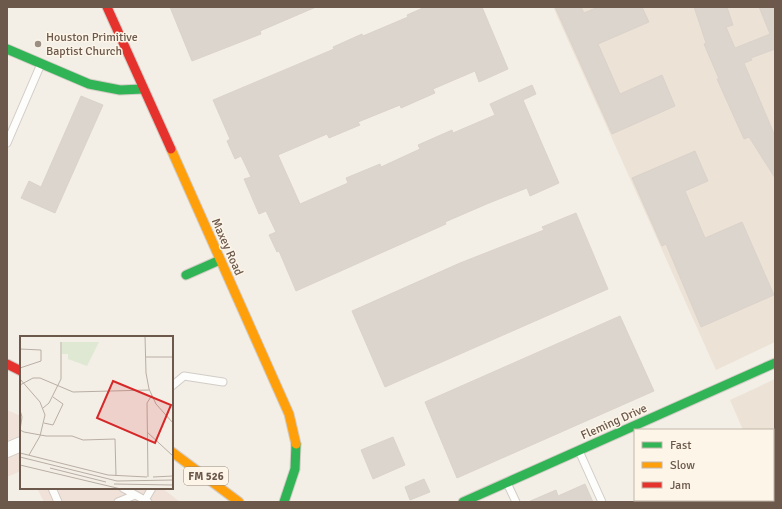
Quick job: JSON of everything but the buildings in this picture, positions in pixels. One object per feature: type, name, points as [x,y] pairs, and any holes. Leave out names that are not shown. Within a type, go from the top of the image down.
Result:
[{"type":"street","name":"Maxey Road","points":[[107,7],[289,414],[298,451],[296,470],[284,502]]},
{"type":"street","points":[[7,50],[90,84],[120,90],[143,89]]},
{"type":"street","points":[[186,274],[220,260]]},
{"type":"street","name":"Fleming Drive","points":[[469,501],[507,482],[775,363]]},
{"type":"street","points":[[7,364],[20,370]]},
{"type":"street","points":[[7,450],[20,444]]},
{"type":"street","name":"FM 526","points":[[173,453],[238,502]]},
{"type":"lane","points":[[7,143],[41,64]]},
{"type":"lane","points":[[173,385],[184,376],[223,382]]},
{"type":"lane","points":[[579,450],[602,502]]},
{"type":"lane","points":[[507,482],[516,502]]},
{"type":"lane","points":[[52,489],[58,502]]},
{"type":"lane","points":[[125,489],[146,501],[152,489]]},
{"type":"lane","points":[[118,502],[135,495]]},
{"type":"shaded area","points":[[553,7],[775,7],[775,342],[716,370]]},
{"type":"shaded area","points":[[775,379],[775,502],[774,429],[743,429],[730,400]]},
{"type":"shaded area","points":[[7,410],[20,416],[20,471],[7,477]]},
{"type":"shaded area","points":[[38,489],[163,489],[180,502],[44,502]]},
{"type":"traffic: fast","points":[[7,49],[89,84],[120,90],[143,89]]},
{"type":"traffic: fast","points":[[186,275],[220,260]]},
{"type":"traffic: fast","points":[[463,502],[775,363]]},
{"type":"traffic: fast","points":[[284,502],[295,469],[296,444]]},
{"type":"traffic: slow","points":[[171,149],[289,414],[296,444]]},
{"type":"traffic: slow","points":[[173,453],[239,502]]},
{"type":"traffic: jam","points":[[107,7],[171,149]]},
{"type":"traffic: jam","points":[[7,364],[20,370]]},
{"type":"place","name":"Houston Primitive Baptist Church","points":[[38,44]]}]
